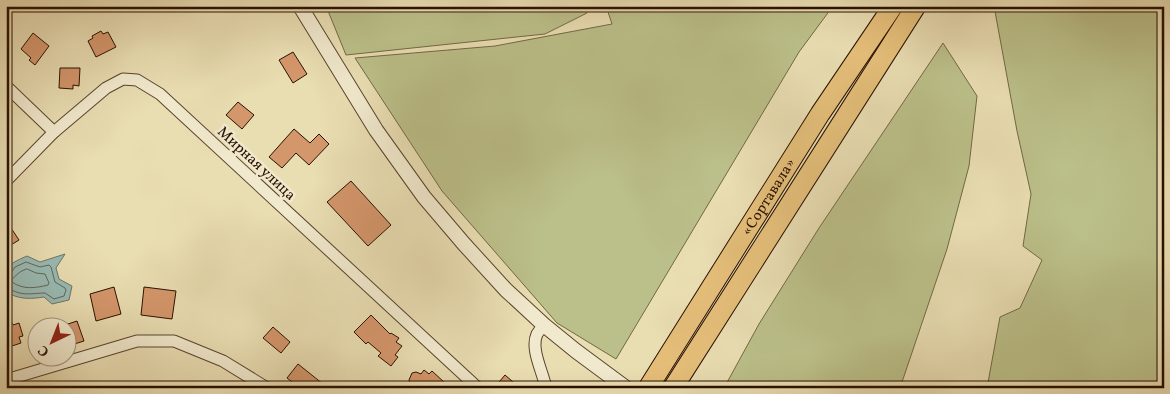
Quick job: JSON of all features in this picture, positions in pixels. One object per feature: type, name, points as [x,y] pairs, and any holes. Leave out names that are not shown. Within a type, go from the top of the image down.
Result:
[{"type":"highway","name":"«Сортавала»","points":[[648,388],[820,114],[893,6]]},
{"type":"highway","name":"«Сортавала»","points":[[674,388],[916,6]]},
{"type":"street","points":[[300,6],[376,130],[424,197],[464,244],[506,290],[544,325],[626,388]]},
{"type":"street","name":"Мирная улица","points":[[6,181],[54,132],[106,88],[123,78],[137,80],[160,94],[478,388]]},
{"type":"street","points":[[6,86],[54,132]]},
{"type":"street","points":[[544,325],[537,334],[535,343],[536,354],[546,388]]},
{"type":"street","points":[[6,380],[137,342],[174,341],[223,361],[267,388]]},
{"type":"green space","points":[[326,6],[585,6],[587,13],[545,34],[346,55]]},
{"type":"green space","points":[[606,6],[833,6],[799,52],[616,359],[557,323],[442,191],[355,58],[495,46],[612,24]]},
{"type":"green space","points":[[994,6],[1164,6],[1164,388],[987,388],[1000,317],[1020,308],[1042,260],[1023,246],[1031,194],[1017,131]]},
{"type":"green space","points":[[943,43],[977,96],[969,166],[947,249],[900,388],[724,388],[759,324],[819,228]]},
{"type":"water","points":[[65,254],[56,268],[59,279],[72,286],[69,300],[52,304],[44,297],[19,297],[6,291],[8,268],[14,262],[27,256],[40,262]]},
{"type":"building","points":[[101,31],[103,34],[108,32],[116,47],[96,57],[88,41],[93,38],[92,36]]},
{"type":"building","points":[[33,33],[49,46],[35,65],[29,60],[31,58],[21,49]]},
{"type":"building","points":[[293,52],[307,74],[293,83],[279,60]]},
{"type":"building","points":[[60,68],[80,68],[79,86],[73,85],[73,89],[59,88]]},
{"type":"building","points":[[238,102],[254,115],[242,129],[226,115]]},
{"type":"building","points":[[294,129],[310,143],[319,134],[329,144],[309,165],[296,153],[282,168],[269,157]]},
{"type":"building","points":[[351,181],[391,225],[368,246],[327,202]]},
{"type":"building","points":[[11,228],[19,240],[6,248],[6,232]]},
{"type":"building","points":[[114,287],[121,314],[96,321],[90,294]]},
{"type":"building","points":[[144,287],[176,291],[172,319],[141,315]]},
{"type":"building","points":[[6,310],[13,325],[19,323],[23,336],[19,337],[21,343],[6,348]]},
{"type":"building","points":[[371,315],[390,334],[399,338],[396,342],[402,346],[395,355],[398,357],[391,366],[378,356],[381,353],[368,342],[366,344],[354,332]]},
{"type":"building","points":[[78,324],[84,341],[78,343]]},
{"type":"building","points":[[273,327],[290,342],[281,353],[263,338]]},
{"type":"building","points":[[298,364],[328,388],[300,388],[287,378]]},
{"type":"building","points":[[424,370],[429,374],[432,371],[445,383],[441,388],[420,388],[410,384],[409,380],[412,373],[421,374]]},
{"type":"building","points":[[505,375],[520,388],[494,388]]}]
